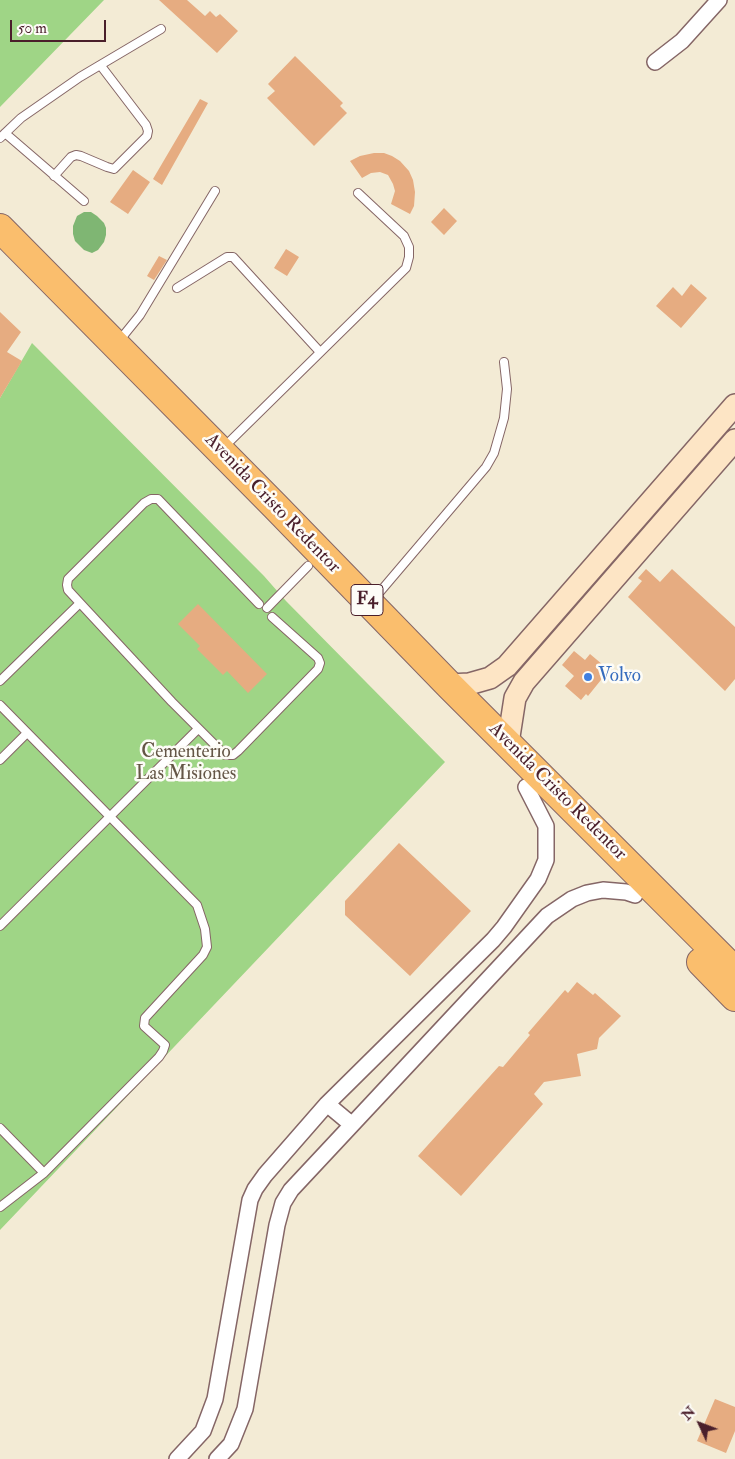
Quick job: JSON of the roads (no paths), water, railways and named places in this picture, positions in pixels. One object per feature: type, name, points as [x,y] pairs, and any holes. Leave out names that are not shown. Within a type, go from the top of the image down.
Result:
[{"type":"highway","name":"Avenida Cristo Redentor","points":[[0,228],[448,684],[735,971]]},
{"type":"highway","name":"Avenida Cristo Redentor","points":[[0,255],[424,685],[587,845],[735,996]]},
{"type":"main road","points":[[448,684],[469,684],[490,678],[507,666],[735,405]]},
{"type":"main road","points":[[508,743],[516,698],[524,682],[735,440]]},
{"type":"main road","points":[[507,666],[524,682]]},
{"type":"street","points":[[656,62],[682,41],[719,0]]},
{"type":"street","points":[[177,1459],[203,1431],[215,1399],[250,1200],[264,1175],[328,1104],[477,957],[504,927],[538,879],[546,860],[546,826],[526,786]]},
{"type":"street","points":[[217,1459],[231,1444],[245,1409],[277,1225],[283,1203],[290,1190],[547,916],[572,899],[587,893],[603,890],[626,892],[635,895]]},
{"type":"street","points":[[504,927],[501,940],[503,944],[523,942]]},
{"type":"street","points":[[477,957],[487,956],[491,958],[494,962],[494,971]]},
{"type":"street","points":[[328,1104],[351,1124]]},
{"type":"lane","points":[[84,201],[3,136],[21,118],[80,77],[161,29]]},
{"type":"lane","points":[[54,176],[71,157],[76,155],[107,168],[114,168],[147,136],[146,125],[101,66]]},
{"type":"lane","points":[[116,345],[140,316],[215,191]]},
{"type":"lane","points":[[220,450],[406,268],[409,247],[404,236],[358,193]]},
{"type":"lane","points":[[177,288],[227,257],[233,256],[320,352]]},
{"type":"lane","points":[[370,604],[486,467],[494,453],[504,418],[507,388],[504,362]]},
{"type":"lane","points":[[259,604],[158,499],[144,503],[68,579],[66,585],[80,603],[198,729],[225,755],[233,755],[318,669],[320,663],[318,658],[272,617]]},
{"type":"lane","points":[[267,608],[308,566]]},
{"type":"lane","points":[[0,681],[80,603]]},
{"type":"lane","points":[[0,705],[197,905],[205,929],[206,947],[204,955],[145,1018],[144,1026],[165,1045],[163,1052],[44,1173],[0,1207]]},
{"type":"lane","points":[[0,926],[198,729]]},
{"type":"lane","points":[[0,760],[27,734]]},
{"type":"lane","points":[[0,1128],[44,1173]]},
{"type":"place","name":"Volvo","points":[[588,677]]},
{"type":"park label","name":"Cementerio Las Misiones","points":[[186,764]]}]
